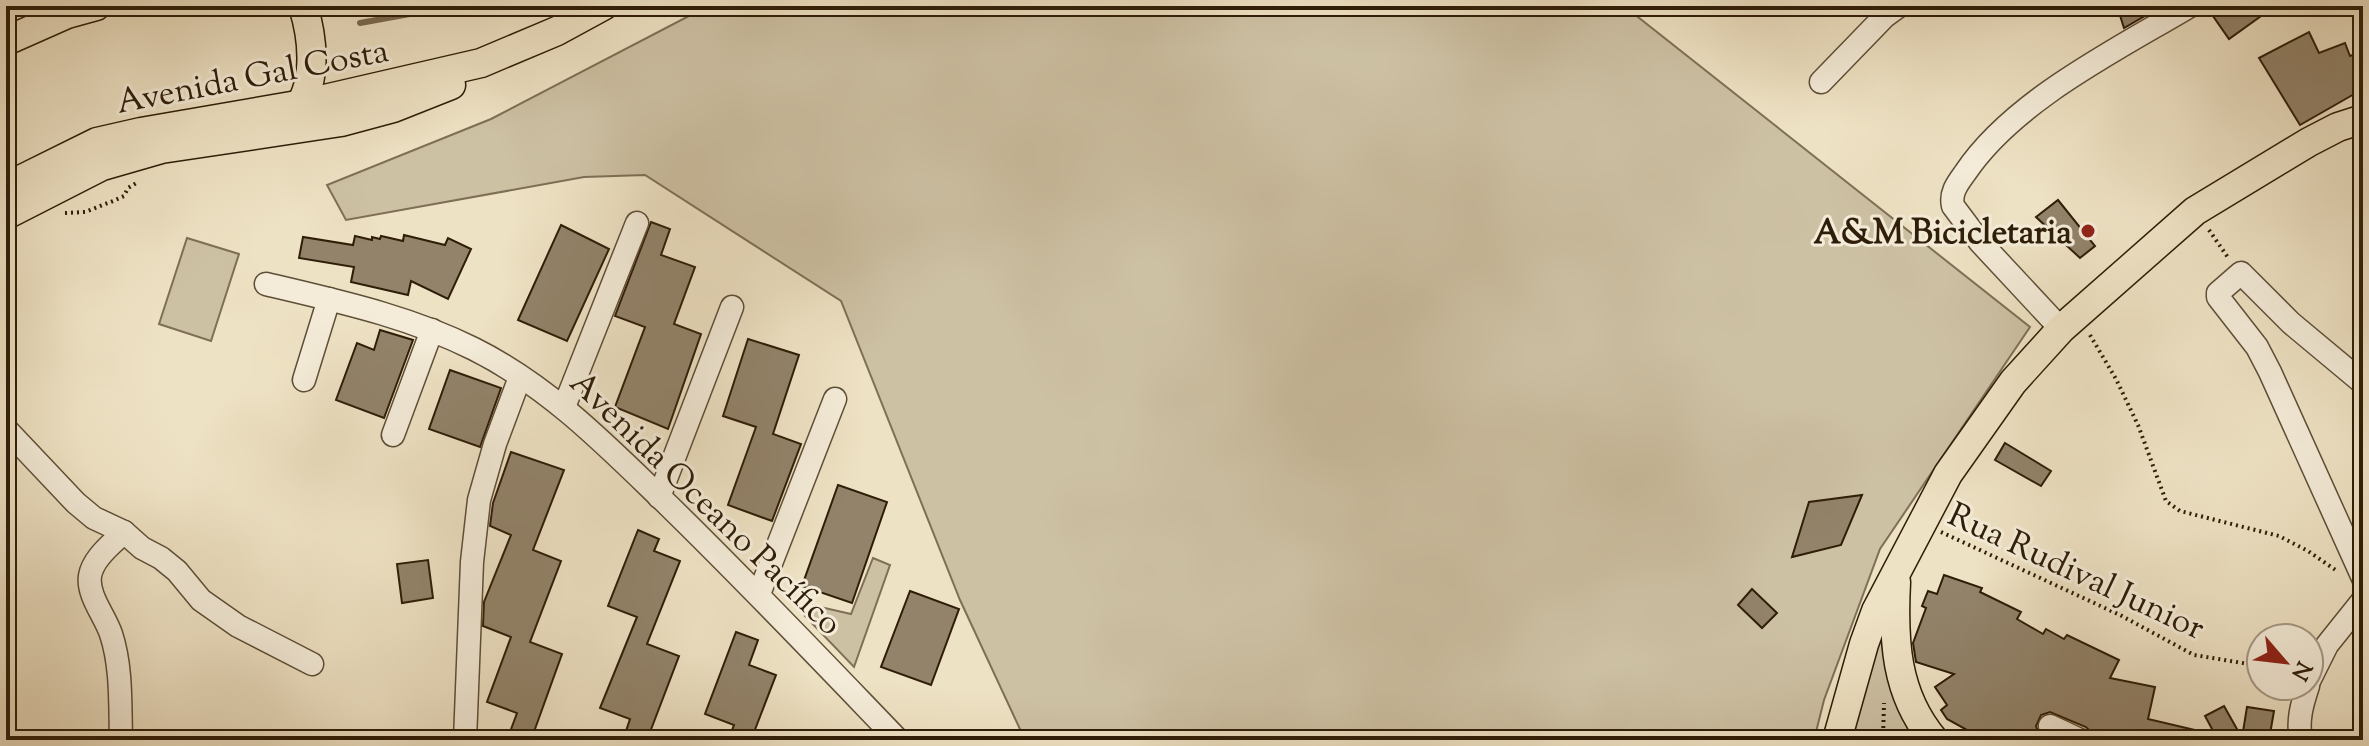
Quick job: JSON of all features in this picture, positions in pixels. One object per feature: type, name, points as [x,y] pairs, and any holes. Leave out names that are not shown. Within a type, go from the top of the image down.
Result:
[{"type":"main road","points":[[6,41],[67,14],[96,6]]},
{"type":"main road","points":[[264,134],[291,117],[303,104],[313,63],[303,6]]},
{"type":"main road","name":"Avenida Gal Costa","points":[[6,187],[97,142],[303,104],[481,63],[517,49],[603,6]]},
{"type":"main road","points":[[6,215],[102,166],[161,149],[341,122],[393,108],[491,69],[517,49]]},
{"type":"main road","points":[[1837,740],[1876,611],[1948,474],[2013,382],[2069,322],[2195,211],[2309,142],[2338,127],[2363,119]]},
{"type":"main road","points":[[1896,573],[1895,655],[1902,684],[1934,740]]},
{"type":"street","points":[[1821,82],[1884,17],[1899,6]]},
{"type":"street","points":[[2069,322],[1980,242],[1953,206],[1955,188],[1977,154],[2004,126],[2083,71],[2190,6]]},
{"type":"street","points":[[564,407],[637,223]]},
{"type":"street","points":[[2363,383],[2291,323],[2241,273],[2218,293],[2257,347],[2270,372],[2363,578]]},
{"type":"street","name":"Avenida Oceano Pacífico","points":[[266,284],[384,313],[432,330],[477,351],[564,407],[759,594],[898,740]]},
{"type":"street","points":[[304,380],[329,299]]},
{"type":"street","points":[[659,497],[732,307]]},
{"type":"street","points":[[393,435],[432,330]]},
{"type":"street","points":[[465,740],[472,562],[479,500],[495,444],[520,377]]},
{"type":"street","points":[[759,594],[835,399]]},
{"type":"street","points":[[6,429],[94,518],[124,532],[177,571],[201,600],[238,626],[312,664]]},
{"type":"street","points":[[121,740],[118,673],[112,635],[89,585],[97,560],[124,532]]},
{"type":"street","points":[[2325,649],[2363,600]]},
{"type":"street","points":[[2301,740],[2299,729],[2303,702]]},
{"type":"street","points":[[2050,726],[2080,740]]},
{"type":"path","points":[[2195,211],[2241,273]]},
{"type":"path","points":[[2069,322],[2116,379],[2138,425],[2166,501],[2180,511],[2279,536],[2329,563],[2363,600]]},
{"type":"path","name":"Rua Rudival Junior","points":[[1921,522],[2120,615],[2194,655],[2245,663]]},
{"type":"shaded area","points":[[708,6],[1624,6],[2030,327],[1880,549],[1824,700],[1814,740],[1025,740],[960,600],[841,301],[645,175],[584,177],[346,220],[327,185],[491,119]]},
{"type":"shaded area","points":[[187,238],[239,254],[211,341],[159,324]]},
{"type":"shaded area","points":[[873,558],[890,565],[854,667],[804,615],[812,605],[851,614]]},
{"type":"shaded area","points":[[1884,630],[1923,740],[1845,740],[1851,718]]},
{"type":"building","points":[[2117,6],[2162,6],[2124,28]]},
{"type":"building","points":[[2206,6],[2275,6],[2229,39]]},
{"type":"building","points":[[2309,32],[2319,53],[2345,43],[2350,56],[2363,51],[2363,89],[2300,125],[2259,58]]},
{"type":"building","points":[[2058,200],[2095,246],[2080,258],[2036,217]]},
{"type":"building","points":[[651,222],[670,229],[661,255],[695,267],[674,324],[701,334],[668,429],[615,407],[645,327],[615,316]]},
{"type":"building","points":[[561,225],[609,249],[567,341],[518,320]]},
{"type":"building","points":[[404,235],[445,245],[448,238],[471,249],[448,299],[411,281],[408,295],[351,282],[354,267],[299,258],[303,237],[353,245],[355,236],[372,240],[372,237],[380,239],[381,236],[403,241]]},
{"type":"building","points":[[380,330],[413,340],[384,418],[336,400],[357,343],[374,350]]},
{"type":"building","points":[[748,339],[799,355],[773,434],[801,444],[772,521],[728,505],[756,427],[723,416]]},
{"type":"building","points":[[450,370],[501,388],[480,447],[429,429]]},
{"type":"building","points":[[2005,443],[2051,471],[2041,486],[1995,460]]},
{"type":"building","points":[[511,452],[564,470],[533,550],[561,561],[530,642],[562,654],[531,740],[507,740],[517,713],[487,702],[511,637],[483,626],[484,602],[511,535],[490,526],[493,503]]},
{"type":"building","points":[[838,485],[887,502],[852,603],[802,586]]},
{"type":"building","points":[[1862,495],[1841,545],[1792,557],[1809,502]]},
{"type":"building","points":[[638,530],[659,539],[654,551],[680,561],[647,644],[679,656],[647,740],[623,740],[630,719],[600,708],[637,617],[608,606]]},
{"type":"building","points":[[428,560],[433,598],[402,603],[397,564]]},
{"type":"building","points":[[1944,575],[1982,588],[1980,592],[2021,612],[2017,619],[2043,634],[2046,629],[2064,639],[2067,635],[2119,660],[2110,678],[2155,687],[2148,719],[2212,734],[2211,740],[2094,740],[2086,727],[2050,712],[2041,715],[2036,726],[2039,735],[2047,740],[1985,740],[1947,719],[1941,710],[1947,705],[1935,687],[1954,674],[1916,662],[1913,643],[1926,608],[1922,606],[1928,591],[1937,594]]},
{"type":"building","points":[[1752,589],[1777,613],[1762,628],[1738,605]]},
{"type":"building","points":[[910,591],[959,609],[931,685],[881,667]]},
{"type":"building","points":[[736,632],[758,640],[749,665],[776,675],[751,740],[728,740],[734,725],[705,714]]},
{"type":"building","points":[[2224,706],[2242,738],[2247,707],[2274,711],[2269,740],[2218,740],[2205,716]]},
{"type":"waterway","points":[[360,23],[440,6]]},
{"type":"place","name":"A&M Bicicletaria","points":[[2088,231]]}]
